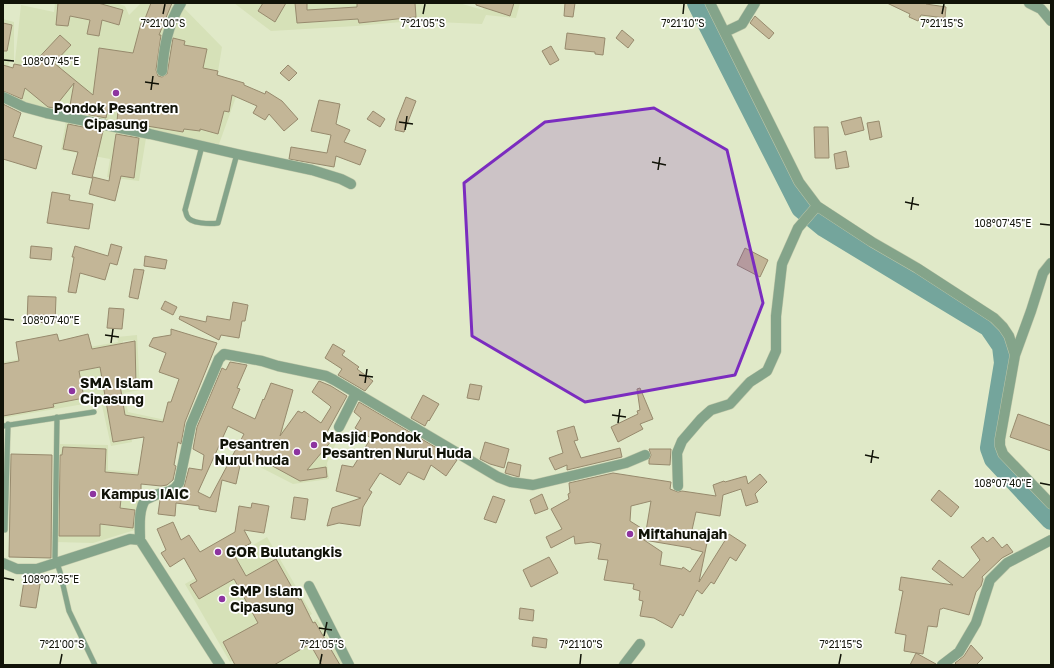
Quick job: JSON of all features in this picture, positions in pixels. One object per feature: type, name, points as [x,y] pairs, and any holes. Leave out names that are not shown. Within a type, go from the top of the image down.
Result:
[{"type":"street","points":[[162,71],[166,40],[172,18],[181,3]]},
{"type":"street","points":[[710,3],[799,182],[815,207],[917,268],[994,318],[1004,327],[1009,336],[1014,355]]},
{"type":"street","points":[[725,32],[742,24],[755,3]]},
{"type":"street","points":[[1029,3],[1042,9],[1051,21]]},
{"type":"street","points":[[3,96],[24,106],[46,113],[150,134],[312,170],[341,179],[351,184]]},
{"type":"street","points":[[678,486],[677,453],[682,441],[711,410],[730,404],[750,382],[767,371],[776,351],[776,316],[782,264],[798,228],[815,207]]},
{"type":"street","points":[[1051,263],[1043,273],[1031,311],[1014,355],[1000,439],[1000,446],[1003,454],[1051,504]]},
{"type":"street","points":[[220,665],[140,540],[142,504],[145,500],[175,488],[179,483],[191,425],[219,359],[224,354],[326,376],[472,460],[498,477],[511,482],[534,485],[626,463],[645,455]]},
{"type":"street","points":[[339,427],[356,394]]},
{"type":"street","points":[[3,563],[17,569],[37,570],[130,539],[140,540]]},
{"type":"street","points":[[942,665],[959,652],[976,624],[990,580],[1007,563],[1051,540]]},
{"type":"street","points":[[309,586],[349,665]]},
{"type":"street","points":[[624,665],[640,644]]},
{"type":"lane","points":[[202,146],[186,210],[187,216],[191,221],[210,224],[218,223],[237,154]]},
{"type":"lane","points":[[5,530],[6,425],[94,412]]},
{"type":"lane","points":[[57,417],[54,538],[55,557],[69,611],[95,665]]},
{"type":"highlighted area","points":[[654,108],[727,150],[763,303],[735,375],[585,402],[472,336],[464,183],[545,122]]},
{"type":"shaded area","name":"Pondok Pesantren Cipasung","points":[[55,3],[116,3],[125,6],[129,15],[141,3],[179,3],[222,47],[215,90],[236,97],[219,144],[147,132],[139,181],[107,177],[110,159],[61,150],[67,115],[7,96],[8,77],[15,61],[21,5],[54,12]]},
{"type":"shaded area","points":[[234,3],[263,3],[258,11],[275,22],[286,3],[357,3],[359,23],[416,17],[415,3],[459,3],[483,10],[485,3],[520,3],[516,18],[486,15],[482,24],[413,21],[271,31]],"holes":[[[353,8],[354,20],[297,23],[296,11]]]},
{"type":"shaded area","points":[[3,19],[14,22],[14,61],[10,60],[3,83],[7,66],[3,65],[3,45],[8,46],[12,25],[3,23]]},
{"type":"shaded area","name":"SMA Islam Cipasung","points":[[137,335],[140,390],[124,393],[128,412],[184,424],[179,444],[131,436],[132,442],[111,446],[101,401],[3,418],[3,415],[25,412],[49,377],[59,375],[64,402],[84,399],[79,371],[100,367],[113,442],[129,439],[116,361],[119,360],[116,345],[3,364],[3,362],[118,342],[117,337]],"holes":[[[134,340],[136,385],[125,385],[123,341]],[[134,416],[181,425],[131,434]]]},
{"type":"shaded area","name":"Pesantren Nurul huda","points":[[317,423],[337,441],[327,463],[329,479],[293,484],[256,465],[277,424],[302,439]]},
{"type":"shaded area","name":"Kampus IAIC","points":[[60,444],[108,445],[108,470],[143,473],[138,529],[93,543],[56,542]],"holes":[[[63,447],[106,449],[106,467],[62,465]],[[108,472],[142,475],[141,493],[122,491],[121,504],[105,503]],[[59,493],[102,494],[101,511],[58,510]],[[105,507],[135,510],[133,528],[104,525]],[[100,516],[100,536],[60,536]]]},
{"type":"shaded area","name":"SMP Islam Cipasung","points":[[267,537],[312,614],[230,662],[185,584]],"holes":[[[235,558],[244,573],[199,599],[191,584]],[[276,559],[297,598],[257,621],[235,582]],[[300,600],[231,657],[223,642]]]},
{"type":"shaded area","points":[[317,619],[344,665],[340,665],[324,637],[310,645],[322,665],[274,665],[323,636],[314,622],[242,665],[238,665]]},
{"type":"building","points":[[58,3],[98,3],[123,10],[119,25],[102,20],[99,36],[87,34],[90,20],[70,16],[68,26],[56,25]]},
{"type":"building","points":[[151,3],[172,3],[159,35],[161,35],[156,70],[158,76],[162,77],[167,74],[173,38],[185,41],[184,45],[207,49],[203,68],[218,71],[217,75],[244,83],[244,85],[265,94],[266,91],[282,101],[298,119],[284,131],[269,114],[265,120],[253,113],[257,106],[232,95],[229,112],[224,111],[218,134],[200,129],[200,131],[184,129],[183,132],[117,121],[118,111],[108,109],[106,118],[69,111],[74,83],[54,108],[48,107],[25,88],[22,99],[3,91],[3,65],[13,68],[14,64],[30,67],[60,35],[71,45],[54,63],[93,95],[99,48],[133,53],[141,23],[143,24]]},
{"type":"building","points":[[263,3],[286,3],[275,22],[258,11]]},
{"type":"building","points":[[295,3],[307,3],[307,10],[357,7],[357,3],[415,3],[416,17],[359,23],[358,19],[297,23]]},
{"type":"building","points":[[476,3],[514,3],[510,16],[476,5]]},
{"type":"building","points":[[565,3],[575,3],[573,17],[564,16]]},
{"type":"building","points":[[887,3],[927,3],[926,4],[946,7],[945,18],[921,15],[918,21],[909,17],[910,14]]},
{"type":"building","points":[[755,16],[774,33],[769,39],[750,23]]},
{"type":"building","points":[[3,23],[12,25],[7,51],[3,51]]},
{"type":"building","points":[[622,30],[634,40],[628,48],[616,38]]},
{"type":"building","points":[[567,33],[605,38],[603,55],[595,54],[595,52],[565,49]]},
{"type":"building","points":[[551,46],[559,60],[550,65],[542,51]]},
{"type":"building","points":[[288,65],[297,73],[289,81],[280,73]]},
{"type":"building","points":[[406,97],[416,101],[404,132],[395,130],[397,120]]},
{"type":"building","points":[[319,100],[340,104],[336,124],[350,130],[344,142],[366,150],[360,165],[336,156],[334,167],[289,159],[291,147],[327,153],[331,135],[311,131]]},
{"type":"building","points":[[3,104],[21,113],[13,137],[42,146],[36,169],[3,159]]},
{"type":"building","points":[[373,111],[385,119],[380,127],[367,119]]},
{"type":"building","points":[[861,117],[864,130],[845,135],[841,122]]},
{"type":"building","points":[[879,121],[882,137],[870,140],[867,123]]},
{"type":"building","points":[[68,124],[103,131],[92,178],[72,174],[78,152],[63,149]]},
{"type":"building","points":[[814,127],[828,127],[829,158],[815,158]]},
{"type":"building","points":[[116,134],[139,138],[134,178],[121,176],[115,201],[89,194],[93,177],[109,181]]},
{"type":"building","points":[[846,151],[849,167],[836,169],[834,154]]},
{"type":"building","points":[[52,192],[70,195],[69,200],[93,204],[89,229],[47,223]]},
{"type":"building","points":[[111,244],[122,247],[117,265],[110,263],[105,280],[80,273],[76,293],[68,292],[74,257],[72,257],[75,246],[108,256]]},
{"type":"building","points":[[31,246],[52,248],[51,260],[30,258]]},
{"type":"building","points":[[745,248],[768,260],[760,277],[737,265]]},
{"type":"building","points":[[145,256],[167,260],[165,269],[144,266]]},
{"type":"building","points":[[134,269],[144,270],[138,299],[129,297]]},
{"type":"building","points":[[28,296],[56,297],[55,323],[27,322]]},
{"type":"building","points":[[165,301],[177,307],[173,315],[161,309]]},
{"type":"building","points":[[233,302],[248,305],[245,321],[242,321],[239,338],[221,335],[219,340],[179,319],[180,316],[206,322],[207,316],[230,320]]},
{"type":"building","points":[[109,308],[124,309],[122,329],[107,328]]},
{"type":"building","points":[[171,329],[217,343],[185,422],[181,444],[178,442],[173,480],[167,485],[161,486],[141,484],[141,493],[122,491],[120,508],[135,510],[133,528],[100,524],[100,536],[59,536],[60,455],[62,455],[63,447],[106,449],[105,472],[138,475],[144,437],[113,442],[100,367],[79,371],[84,398],[53,404],[54,407],[3,416],[3,364],[19,361],[16,342],[57,334],[59,341],[88,334],[92,349],[135,341],[136,385],[120,385],[125,415],[163,422],[168,402],[171,402],[179,379],[159,372],[166,353],[149,346],[153,338],[171,335]]},
{"type":"building","points":[[333,344],[345,351],[342,355],[359,367],[357,369],[373,381],[365,391],[338,375],[342,369],[325,358]]},
{"type":"building","points":[[230,362],[247,365],[237,388],[240,389],[232,408],[255,419],[271,383],[293,390],[280,436],[298,411],[302,413],[304,411],[321,423],[331,407],[312,392],[319,381],[331,386],[347,396],[326,434],[333,439],[307,470],[326,467],[327,477],[300,481],[256,457],[251,466],[241,461],[236,484],[222,480],[216,512],[199,509],[199,506],[176,503],[175,516],[158,514],[160,500],[173,497],[184,487],[189,468],[202,470],[204,455],[193,449],[197,427],[222,368],[226,370]],"holes":[[[228,426],[244,434],[210,498],[198,492]]]},
{"type":"building","points":[[470,384],[482,386],[479,400],[467,398]]},
{"type":"building","points":[[640,388],[653,419],[640,424],[643,429],[618,442],[611,427],[638,414],[637,411],[640,410],[637,389]]},
{"type":"building","points":[[423,395],[439,404],[425,426],[411,418]]},
{"type":"building","points":[[359,402],[457,460],[446,476],[431,465],[424,480],[408,472],[400,485],[380,473],[369,490],[372,492],[363,507],[360,526],[339,523],[327,526],[332,508],[361,498],[336,491],[342,465],[353,467],[371,438],[355,428],[361,418],[354,412]]},
{"type":"building","points":[[1018,414],[1051,426],[1051,451],[1010,437]]},
{"type":"building","points":[[574,426],[578,440],[574,441],[581,458],[620,448],[622,457],[567,470],[567,465],[555,470],[549,458],[563,453],[557,431]]},
{"type":"building","points":[[485,442],[509,449],[504,468],[480,459]]},
{"type":"building","points":[[649,449],[671,449],[670,465],[649,464],[651,455]]},
{"type":"building","points":[[11,454],[52,455],[51,558],[9,557]]},
{"type":"building","points":[[508,462],[521,465],[519,477],[505,473]]},
{"type":"building","points":[[613,473],[671,482],[670,489],[678,492],[682,491],[716,496],[713,485],[724,481],[746,476],[748,484],[760,474],[767,482],[755,494],[758,502],[746,506],[741,489],[723,495],[720,516],[696,512],[692,530],[709,533],[699,582],[729,534],[746,545],[736,561],[730,557],[714,584],[711,582],[702,594],[697,590],[683,616],[680,614],[672,628],[654,618],[640,616],[643,601],[639,600],[640,591],[633,589],[634,584],[604,580],[608,560],[598,559],[601,544],[591,542],[575,544],[574,536],[551,548],[546,537],[562,529],[551,509],[569,499],[569,483]],"holes":[[[651,501],[646,531],[630,521],[631,506]],[[644,540],[691,548],[703,552],[690,572],[683,567],[682,569],[660,565],[662,552]]]},
{"type":"building","points":[[939,490],[959,507],[951,517],[931,500]]},
{"type":"building","points":[[542,494],[548,509],[535,514],[530,500]]},
{"type":"building","points":[[493,496],[505,500],[496,523],[484,519]]},
{"type":"building","points":[[294,497],[308,499],[305,520],[291,518]]},
{"type":"building","points":[[252,503],[269,506],[264,533],[244,530],[251,543],[233,553],[246,576],[276,559],[299,600],[301,599],[313,623],[315,622],[340,665],[322,665],[310,644],[274,665],[235,665],[223,642],[258,623],[234,579],[199,599],[190,585],[197,581],[184,558],[170,567],[161,553],[166,550],[157,529],[173,522],[181,540],[189,535],[200,552],[235,532],[239,506],[251,508]]},
{"type":"building","points":[[983,537],[987,542],[993,537],[1002,548],[1007,544],[1013,552],[1002,558],[982,577],[983,579],[981,586],[976,592],[969,615],[943,608],[940,609],[937,627],[928,626],[923,654],[904,651],[906,635],[895,633],[903,591],[899,590],[901,577],[953,585],[932,569],[939,560],[963,578],[980,560],[971,547]]},
{"type":"building","points":[[549,557],[558,573],[531,587],[523,570]]},
{"type":"building","points":[[24,581],[40,584],[36,608],[20,606]]},
{"type":"building","points":[[520,608],[534,610],[533,621],[519,619]]},
{"type":"building","points":[[533,637],[547,639],[546,648],[532,646]]},
{"type":"building","points":[[971,645],[983,658],[976,665],[957,665],[955,663],[964,656]]},
{"type":"building","points":[[916,653],[936,664],[936,665],[910,665]]},
{"type":"waterway","points":[[697,3],[801,208],[824,227],[989,327],[1002,346],[1004,363],[990,448],[994,459],[1051,520]]},
{"type":"place","name":"Pondok Pesantren Cipasung","points":[[116,93]]},
{"type":"place","name":"SMA Islam Cipasung","points":[[72,391]]},
{"type":"place","name":"Masjid Pondok Pesantren Nurul Huda","points":[[314,445]]},
{"type":"place","name":"Pesantren Nurul huda","points":[[297,452]]},
{"type":"place","name":"Kampus IAIC","points":[[93,494]]},
{"type":"place","name":"Miftahunajah","points":[[630,534]]},
{"type":"place","name":"GOR Bulutangkis","points":[[218,552]]},
{"type":"place","name":"SMP Islam Cipasung","points":[[222,599]]}]
